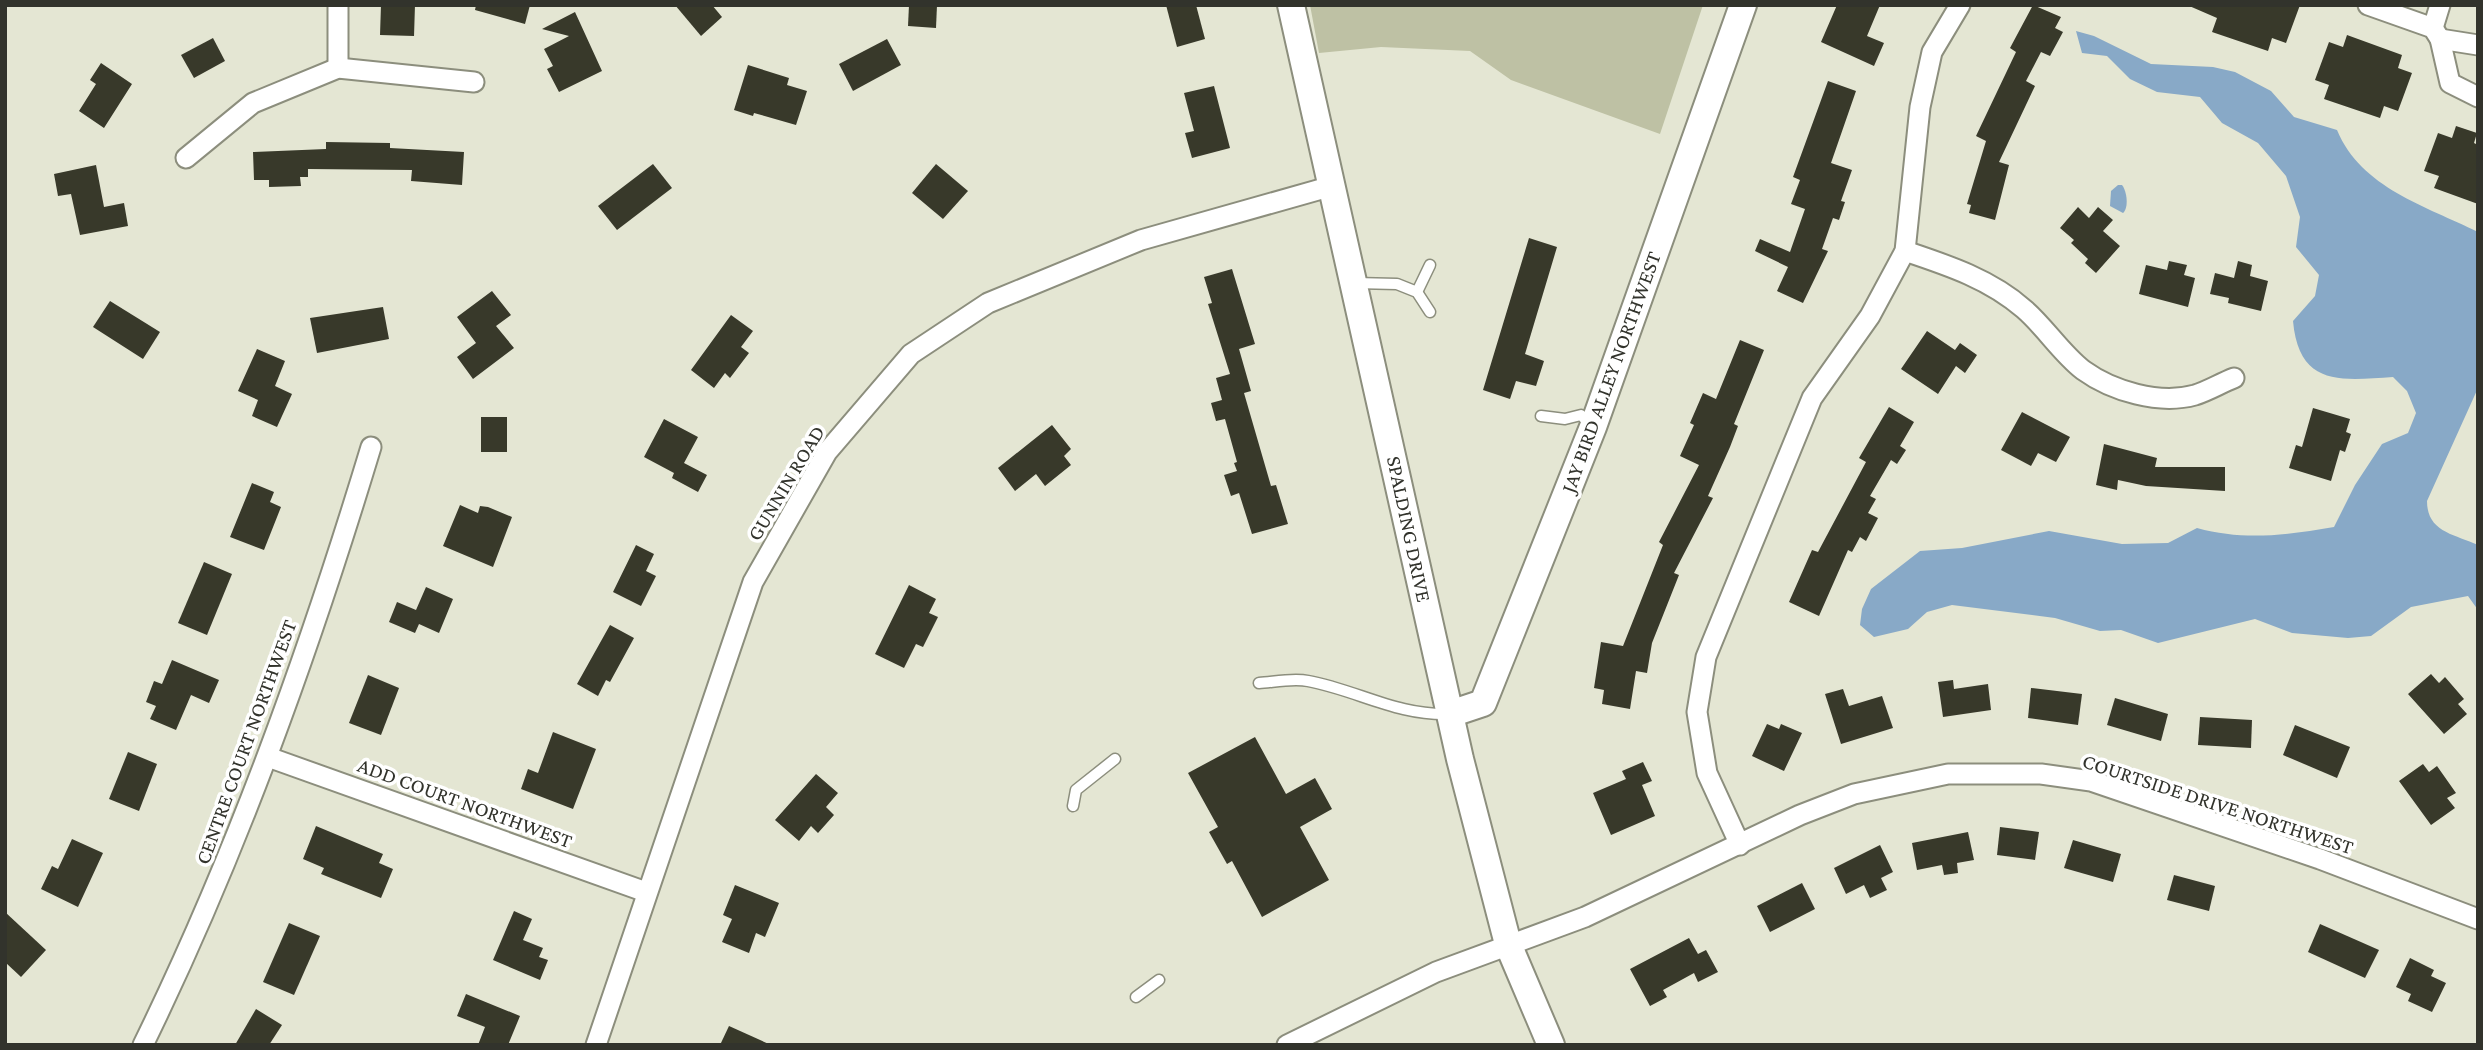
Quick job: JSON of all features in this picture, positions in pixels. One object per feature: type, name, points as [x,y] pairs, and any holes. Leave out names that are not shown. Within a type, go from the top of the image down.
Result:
[{"type":"main road","name":"SPALDING DRIVE","points":[[1291,5],[1450,714],[1508,944],[1551,1045]]},
{"type":"main road","name":"JAY BIRD ALLEY NORTHWEST","points":[[1450,714],[1483,703],[1592,427],[1743,5]]},
{"type":"street","points":[[338,5],[338,68]]},
{"type":"street","points":[[1740,845],[1707,773],[1697,712],[1706,657],[1812,398],[1870,316],[1905,251],[1924,85],[1932,52],[1960,5]]},
{"type":"street","points":[[2368,5],[2436,34],[2478,45]]},
{"type":"street","points":[[2441,5],[2436,34],[2450,83],[2478,97]]},
{"type":"street","points":[[186,158],[253,103],[338,68],[474,82]]},
{"type":"street","name":"GUNNIN ROAD","points":[[596,1045],[753,582],[827,452],[912,354],[988,303],[1141,240],[1332,186]]},
{"type":"street","points":[[1905,251],[1952,266],[1992,286],[2024,308],[2084,370],[2124,392],[2163,397],[2193,395],[2234,378]]},
{"type":"street","name":"CENTRE COURT NORTHWEST","points":[[143,1045],[215,889],[268,757],[371,447]]},
{"type":"street","name":"ADD COURT NORTHWEST","points":[[268,757],[646,892]]},
{"type":"street","name":"COURTSIDE DRIVE NORTHWEST","points":[[1287,1045],[1436,972],[1585,917],[1811,810],[1854,794],[1948,774],[2041,774],[2091,781],[2319,859],[2478,919]]},
{"type":"lane","points":[[1417,292],[1430,265]]},
{"type":"lane","points":[[1354,283],[1397,284],[1417,292],[1430,312]]},
{"type":"lane","points":[[1541,416],[1565,419],[1580,415],[1592,427]]},
{"type":"lane","points":[[1259,683],[1306,681],[1377,704],[1431,715],[1450,714]]},
{"type":"lane","points":[[1073,806],[1076,790],[1115,759]]},
{"type":"lane","points":[[1136,997],[1159,980]]},
{"type":"green space","points":[[1310,5],[1703,5],[1660,134],[1511,80],[1470,51],[1381,47],[1319,53]]},
{"type":"water","points":[[2076,31],[2094,36],[2151,64],[2213,67],[2235,72],[2271,91],[2294,117],[2337,130],[2348,150],[2378,181],[2417,204],[2478,232],[2478,388],[2427,501],[2428,511],[2437,526],[2478,545],[2478,610],[2468,596],[2411,607],[2371,636],[2348,638],[2292,633],[2255,619],[2158,643],[2121,630],[2100,631],[2055,618],[1952,605],[1927,612],[1908,629],[1874,637],[1860,625],[1862,609],[1871,589],[1920,551],[1962,548],[2049,531],[2122,544],[2168,543],[2197,528],[2249,536],[2334,527],[2355,485],[2382,444],[2408,433],[2416,413],[2407,391],[2393,377],[2357,379],[2326,375],[2314,369],[2304,358],[2297,343],[2293,321],[2315,296],[2319,275],[2296,247],[2300,217],[2286,176],[2258,143],[2222,123],[2200,97],[2157,92],[2130,79],[2107,56],[2082,53]]},
{"type":"water","points":[[2122,185],[2126,195],[2127,204],[2123,213],[2110,206],[2111,191]]},
{"type":"building","points":[[381,5],[415,5],[414,36],[380,35]]},
{"type":"building","points":[[476,5],[530,5],[525,24],[475,10]]},
{"type":"building","points":[[675,5],[712,5],[722,17],[701,36]]},
{"type":"building","points":[[909,5],[937,5],[936,28],[908,26]]},
{"type":"building","points":[[1166,5],[1196,5],[1205,39],[1177,47]]},
{"type":"building","points":[[1837,5],[1880,5],[1867,36],[1884,43],[1874,66],[1821,42]]},
{"type":"building","points":[[2033,5],[2061,17],[2055,28],[2063,32],[2050,56],[2041,52],[2026,81],[2035,86],[1999,162],[2009,165],[1995,220],[1969,213],[1971,205],[1967,204],[1986,141],[1976,136],[2016,52],[2010,48]]},
{"type":"building","points":[[2187,5],[2300,5],[2286,43],[2272,38],[2268,51],[2212,32],[2217,18]]},
{"type":"building","points":[[575,12],[602,71],[559,92],[547,69],[553,66],[544,49],[569,36],[542,29]]},
{"type":"building","points":[[2347,35],[2402,55],[2398,68],[2412,73],[2398,111],[2384,106],[2380,118],[2324,99],[2329,85],[2315,80],[2329,42],[2343,47]]},
{"type":"building","points":[[213,38],[225,61],[194,78],[181,55]]},
{"type":"building","points":[[887,39],[901,65],[853,91],[839,64]]},
{"type":"building","points":[[101,63],[132,84],[104,128],[79,111],[96,84],[90,80]]},
{"type":"building","points":[[748,65],[789,78],[787,85],[807,91],[796,125],[734,110]]},
{"type":"building","points":[[1828,81],[1856,91],[1831,163],[1852,170],[1841,201],[1845,202],[1839,220],[1833,218],[1822,249],[1828,251],[1803,303],[1777,291],[1788,267],[1755,251],[1760,239],[1790,252],[1805,209],[1791,204],[1800,180],[1793,177]]},
{"type":"building","points":[[1214,86],[1230,148],[1192,158],[1185,133],[1194,131],[1184,93]]},
{"type":"building","points":[[2456,126],[2477,133],[2474,143],[2478,145],[2478,204],[2434,188],[2439,176],[2424,171],[2438,133],[2452,138]]},
{"type":"building","points":[[326,142],[390,143],[390,148],[464,152],[462,185],[411,181],[412,170],[308,169],[308,177],[300,177],[301,186],[269,187],[269,180],[254,180],[253,152],[326,149]]},
{"type":"building","points":[[653,164],[672,188],[617,230],[598,206]]},
{"type":"building","points":[[936,164],[968,191],[943,219],[912,193]]},
{"type":"building","points":[[96,165],[104,207],[124,203],[128,226],[80,235],[71,194],[58,196],[54,174]]},
{"type":"building","points":[[2078,207],[2089,218],[2098,207],[2113,220],[2103,231],[2120,246],[2096,273],[2085,263],[2088,259],[2071,243],[2074,240],[2060,228]]},
{"type":"building","points":[[1529,238],[1557,247],[1525,354],[1544,361],[1536,386],[1516,381],[1510,399],[1483,390]]},
{"type":"building","points":[[2169,261],[2187,265],[2184,275],[2195,278],[2188,307],[2139,294],[2146,265],[2167,270]]},
{"type":"building","points":[[2238,261],[2252,265],[2250,276],[2268,281],[2261,311],[2228,303],[2229,298],[2210,294],[2215,273],[2234,278]]},
{"type":"building","points":[[1232,269],[1255,344],[1239,349],[1251,391],[1244,393],[1271,486],[1276,485],[1288,524],[1252,534],[1239,493],[1231,496],[1224,475],[1237,471],[1234,463],[1237,462],[1225,419],[1216,421],[1211,403],[1222,400],[1216,378],[1230,374],[1208,304],[1212,303],[1204,277]]},
{"type":"building","points":[[492,291],[511,315],[496,326],[514,348],[473,379],[457,357],[476,343],[457,317]]},
{"type":"building","points":[[110,301],[160,332],[143,359],[93,327]]},
{"type":"building","points":[[383,307],[389,339],[317,353],[310,318]]},
{"type":"building","points":[[731,315],[753,331],[741,347],[749,353],[730,378],[725,373],[714,388],[691,370]]},
{"type":"building","points":[[1927,331],[1955,350],[1960,343],[1977,355],[1965,373],[1956,366],[1938,394],[1901,369]]},
{"type":"building","points":[[1740,340],[1764,350],[1734,424],[1738,426],[1730,447],[1708,496],[1713,498],[1674,573],[1679,575],[1652,643],[1647,673],[1636,671],[1630,709],[1602,704],[1604,690],[1594,688],[1601,642],[1623,646],[1663,545],[1659,542],[1699,465],[1680,456],[1694,425],[1690,423],[1703,393],[1716,399]]},
{"type":"building","points":[[257,349],[285,361],[275,386],[292,394],[277,427],[252,416],[258,400],[238,391]]},
{"type":"building","points":[[1889,407],[1914,422],[1900,446],[1906,450],[1897,464],[1891,460],[1870,496],[1876,499],[1868,513],[1878,518],[1866,541],[1860,537],[1852,552],[1848,550],[1819,616],[1789,602],[1812,550],[1818,552],[1866,462],[1859,458]]},
{"type":"building","points":[[2313,408],[2350,419],[2346,432],[2351,434],[2345,452],[2340,450],[2331,481],[2289,468],[2296,445],[2302,447]]},
{"type":"building","points":[[2022,412],[2070,437],[2056,462],[2038,453],[2031,466],[2001,450]]},
{"type":"building","points":[[481,417],[507,417],[507,452],[481,452]]},
{"type":"building","points":[[664,419],[698,437],[684,463],[707,475],[698,492],[672,478],[674,473],[644,457]]},
{"type":"building","points":[[1052,425],[1071,449],[1064,456],[1071,465],[1045,486],[1036,474],[1015,491],[998,468]]},
{"type":"building","points":[[2104,444],[2157,458],[2155,467],[2225,467],[2225,491],[2146,486],[2118,480],[2117,490],[2096,485]]},
{"type":"building","points":[[252,483],[274,492],[270,502],[281,507],[264,550],[230,537]]},
{"type":"building","points":[[460,505],[478,513],[480,506],[488,507],[512,517],[493,567],[443,546]]},
{"type":"building","points":[[636,545],[654,554],[646,571],[656,576],[641,606],[613,592]]},
{"type":"building","points":[[204,562],[232,574],[207,635],[178,623]]},
{"type":"building","points":[[909,585],[936,599],[929,613],[938,617],[923,647],[916,644],[904,668],[875,654]]},
{"type":"building","points":[[426,587],[453,599],[439,633],[419,624],[415,633],[389,622],[397,602],[416,610]]},
{"type":"building","points":[[610,625],[634,638],[610,682],[606,680],[598,696],[577,684]]},
{"type":"building","points":[[172,660],[219,680],[209,703],[191,695],[176,730],[150,719],[156,706],[146,702],[154,681],[162,684]]},
{"type":"building","points":[[2431,674],[2439,683],[2445,677],[2464,699],[2458,704],[2467,714],[2444,734],[2408,694]]},
{"type":"building","points":[[368,675],[399,688],[381,735],[349,723]]},
{"type":"building","points":[[1953,680],[1954,689],[1988,684],[1991,710],[1943,717],[1938,682]]},
{"type":"building","points":[[2031,688],[2082,694],[2078,725],[2028,718]]},
{"type":"building","points":[[1843,689],[1849,706],[1882,696],[1893,728],[1841,744],[1825,694]]},
{"type":"building","points":[[2115,698],[2168,714],[2161,741],[2107,725]]},
{"type":"building","points":[[2200,717],[2252,720],[2251,748],[2198,745]]},
{"type":"building","points":[[1767,724],[1779,729],[1781,724],[1802,733],[1784,771],[1752,756]]},
{"type":"building","points":[[2295,725],[2350,747],[2337,778],[2283,755]]},
{"type":"building","points":[[553,732],[596,749],[573,809],[521,789],[528,769],[538,773]]},
{"type":"building","points":[[1255,737],[1286,794],[1315,778],[1332,809],[1300,827],[1329,880],[1262,917],[1232,861],[1227,864],[1209,832],[1218,827],[1188,773]]},
{"type":"building","points":[[128,752],[157,764],[139,811],[109,799]]},
{"type":"building","points":[[1643,762],[1652,781],[1642,785],[1655,816],[1611,835],[1593,793],[1626,779],[1622,771]]},
{"type":"building","points":[[2423,764],[2429,772],[2437,766],[2456,793],[2447,798],[2455,808],[2431,825],[2399,781]]},
{"type":"building","points":[[816,774],[838,793],[826,807],[834,815],[818,833],[811,826],[799,841],[775,820]]},
{"type":"building","points":[[316,826],[383,854],[379,863],[393,869],[381,898],[321,874],[324,868],[303,859]]},
{"type":"building","points":[[2000,827],[2039,832],[2035,860],[1997,855]]},
{"type":"building","points":[[1968,832],[1974,860],[1957,863],[1958,873],[1944,875],[1942,865],[1917,870],[1912,843]]},
{"type":"building","points":[[72,839],[103,853],[78,907],[41,889],[52,866],[58,869]]},
{"type":"building","points":[[2073,840],[2121,854],[2113,882],[2064,868]]},
{"type":"building","points":[[1880,845],[1893,872],[1881,878],[1887,890],[1870,898],[1864,885],[1846,894],[1834,868]]},
{"type":"building","points":[[2174,875],[2215,886],[2209,911],[2167,900]]},
{"type":"building","points":[[1802,883],[1815,909],[1770,932],[1757,906]]},
{"type":"building","points":[[735,885],[779,903],[765,937],[756,933],[749,953],[722,942],[732,919],[723,915]]},
{"type":"building","points":[[514,911],[532,919],[523,940],[543,948],[539,957],[548,960],[540,980],[493,960]]},
{"type":"building","points":[[5,912],[46,950],[21,977],[5,962]]},
{"type":"building","points":[[289,923],[320,936],[294,995],[263,982]]},
{"type":"building","points":[[2320,924],[2379,950],[2365,978],[2308,952]]},
{"type":"building","points":[[1689,938],[1698,954],[1706,950],[1718,972],[1698,982],[1694,973],[1663,990],[1667,997],[1650,1006],[1630,969]]},
{"type":"building","points":[[2410,958],[2434,970],[2431,976],[2446,983],[2432,1012],[2408,1001],[2411,994],[2396,987]]},
{"type":"building","points":[[466,994],[520,1016],[508,1045],[478,1045],[485,1027],[457,1016]]},
{"type":"building","points":[[256,1009],[282,1025],[269,1045],[235,1045]]},
{"type":"building","points":[[729,1026],[771,1045],[720,1045]]}]
